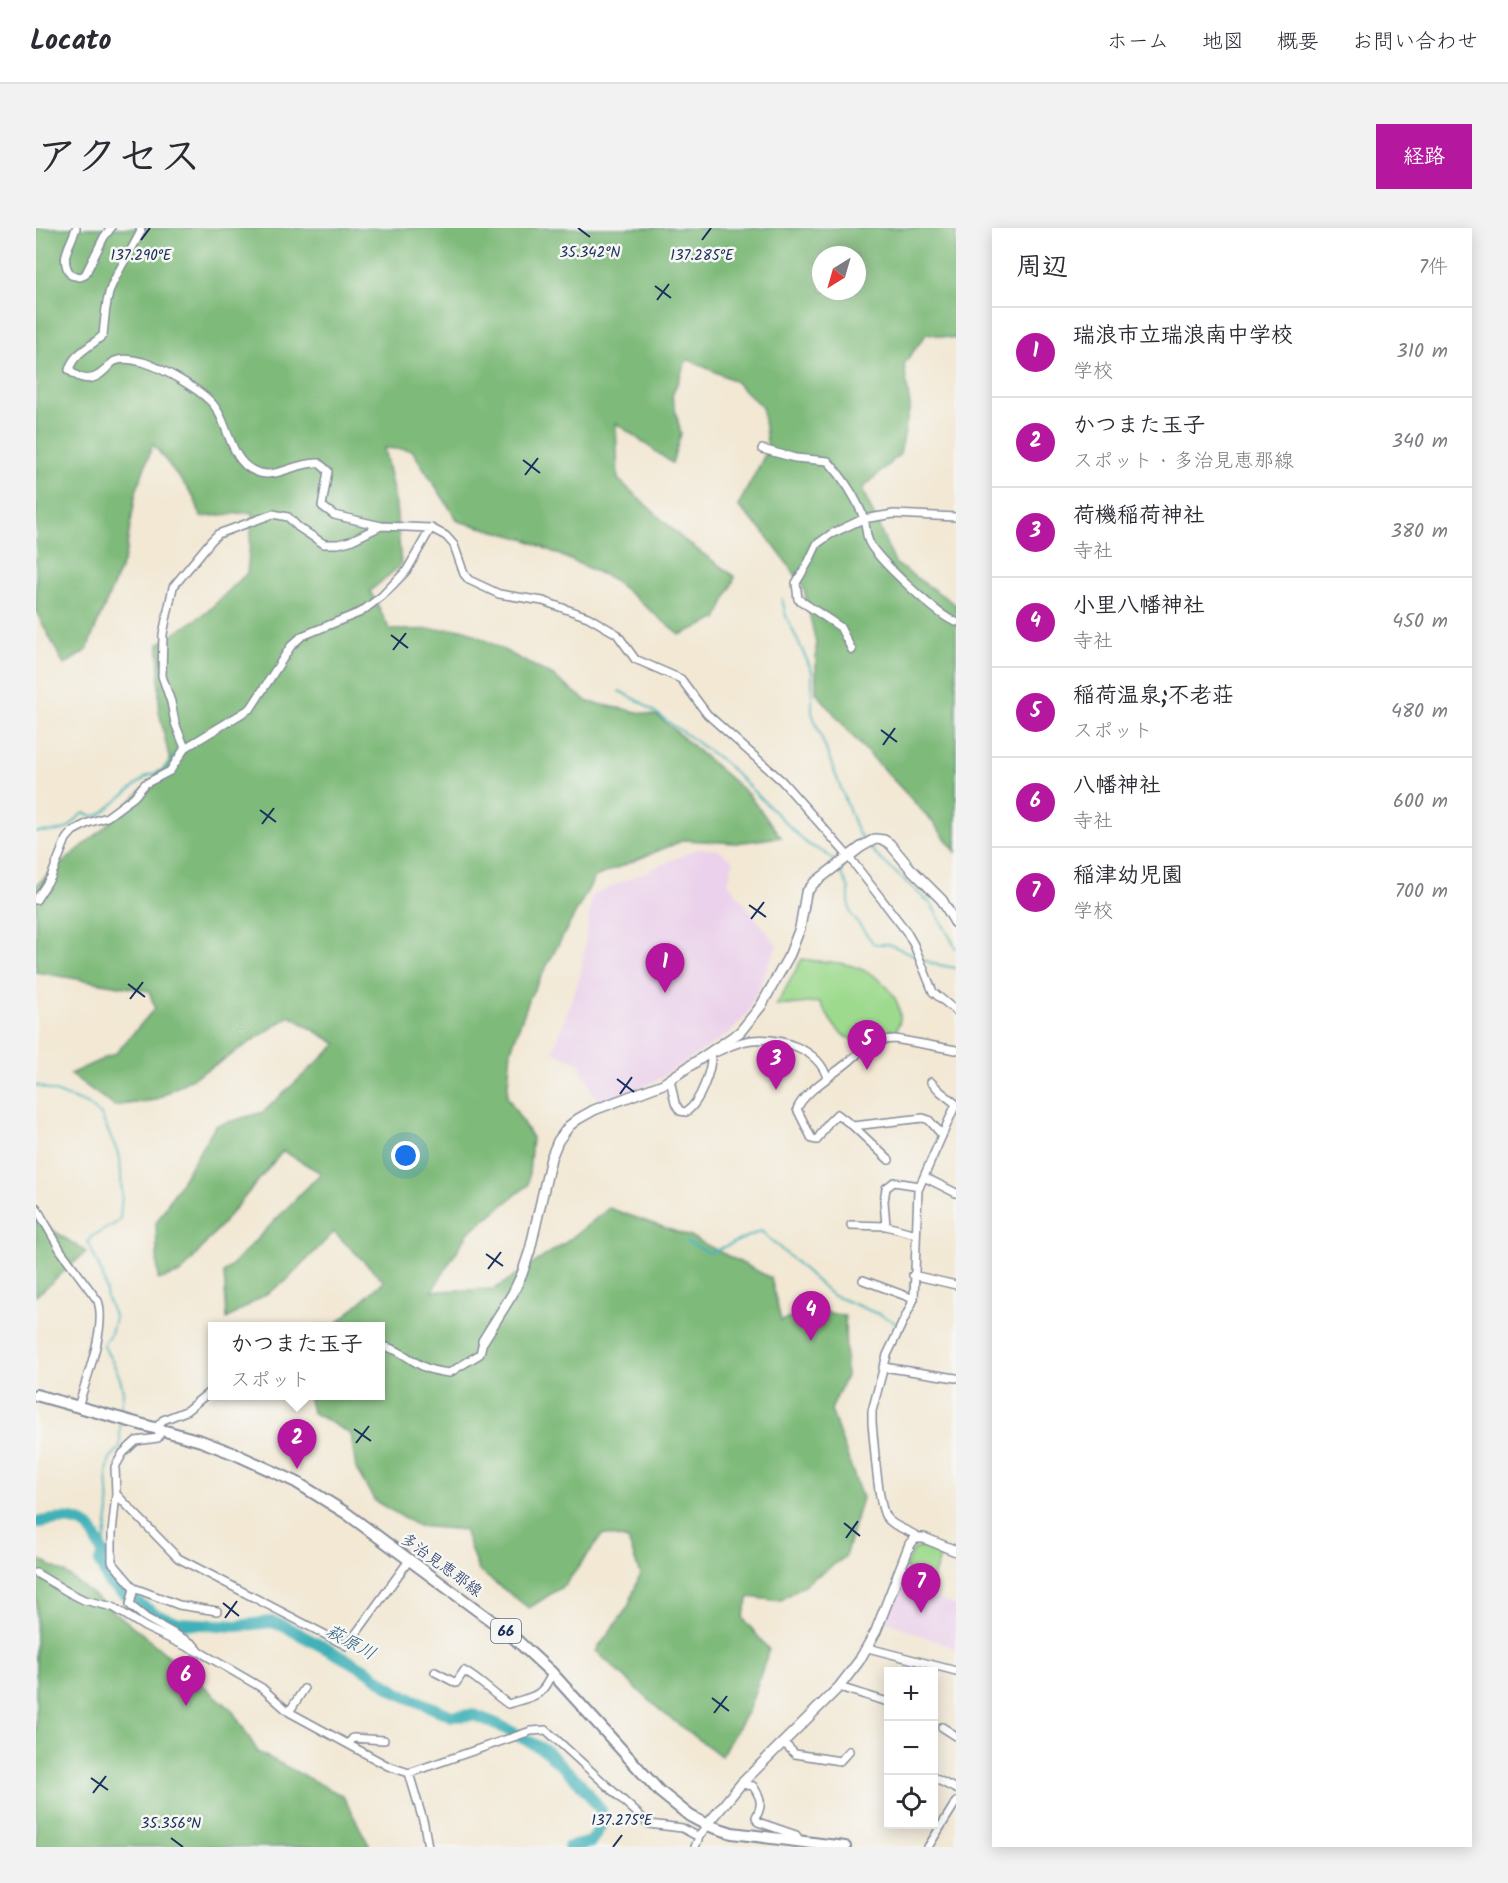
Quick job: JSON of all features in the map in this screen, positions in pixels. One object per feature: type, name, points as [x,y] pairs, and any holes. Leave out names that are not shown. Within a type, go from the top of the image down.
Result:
[{"type":"main road","name":"多治見恵那線","points":[[36,1395],[143,1424],[235,1454],[296,1482],[346,1513],[512,1636],[552,1673],[659,1791],[690,1816],[707,1825],[732,1833],[845,1847]]},
{"type":"street","points":[[76,228],[65,251],[65,263],[71,275],[80,277],[85,274],[111,228]]},
{"type":"street","points":[[140,228],[136,243],[111,286],[103,335],[76,356],[69,370],[78,378],[86,380],[101,374],[115,361],[128,360],[150,364],[211,401],[240,460],[254,471],[268,474],[300,464],[319,463],[328,471],[322,506],[334,515],[381,525],[431,528],[446,536],[454,545],[464,574],[469,580],[499,594],[543,601],[588,617],[617,634],[635,659],[681,679],[707,714],[782,781],[849,857],[906,931],[933,992],[956,1011]]},
{"type":"street","points":[[762,449],[795,458],[828,461],[848,484],[863,519],[869,542],[879,557],[938,611],[956,622]]},
{"type":"street","points":[[185,748],[175,723],[162,676],[163,634],[173,587],[211,541],[218,534],[273,514],[288,517],[298,527],[324,544],[350,541],[381,525]]},
{"type":"street","points":[[852,651],[840,627],[798,599],[796,582],[817,544],[831,534],[863,519],[894,514],[956,517]]},
{"type":"street","points":[[36,900],[51,877],[66,838],[88,823],[107,818],[134,797],[145,784],[170,771],[185,748],[251,708],[291,646],[302,636],[361,612],[381,596],[407,570],[431,528]]},
{"type":"street","points":[[385,1347],[401,1353],[429,1369],[448,1373],[480,1354],[483,1341],[522,1274],[530,1250],[551,1158],[558,1141],[569,1126],[594,1110],[670,1080],[740,1032],[761,1006],[796,942],[807,892],[814,883],[861,847],[875,839],[884,840],[890,844],[942,900],[956,924]]},
{"type":"street","points":[[889,1160],[837,1114],[828,1122],[818,1140],[812,1139],[796,1109],[800,1102],[860,1053],[869,1041],[895,1039],[956,1050]]},
{"type":"street","points":[[712,1050],[717,1052],[735,1043],[752,1040],[774,1040],[805,1051],[821,1064],[827,1078]]},
{"type":"street","points":[[670,1080],[675,1103],[680,1110],[686,1112],[693,1108],[703,1087],[712,1058],[712,1050]]},
{"type":"street","points":[[931,1082],[956,1104],[917,1195],[914,1299],[887,1355],[872,1411],[872,1423],[881,1507],[886,1517],[918,1537],[956,1551]]},
{"type":"street","points":[[853,1126],[923,1118],[928,1120],[942,1135]]},
{"type":"street","points":[[924,1177],[956,1193]]},
{"type":"street","points":[[886,1226],[884,1201],[886,1188],[894,1182],[920,1186]]},
{"type":"street","points":[[36,1207],[54,1241],[98,1301],[100,1308],[100,1329],[78,1407]]},
{"type":"street","points":[[852,1225],[886,1226],[916,1234]]},
{"type":"street","points":[[914,1275],[956,1285]]},
{"type":"street","points":[[863,1280],[914,1299]]},
{"type":"street","points":[[884,1367],[956,1378]]},
{"type":"street","points":[[208,1393],[186,1411],[164,1420],[159,1429],[158,1438],[136,1441],[123,1453],[116,1467],[112,1562],[134,1588],[179,1605],[217,1611]]},
{"type":"street","points":[[116,1494],[178,1558],[347,1646],[410,1559]]},
{"type":"street","points":[[695,1847],[707,1825],[741,1784],[839,1687],[868,1648],[910,1544],[918,1537]]},
{"type":"street","points":[[36,1573],[84,1600],[113,1607],[145,1628],[200,1653],[256,1684],[289,1712],[388,1766],[409,1773],[531,1731],[546,1730],[649,1824],[682,1828],[699,1837]]},
{"type":"street","points":[[134,1588],[130,1605],[146,1618],[193,1644],[200,1653]]},
{"type":"street","points":[[868,1648],[956,1671]]},
{"type":"street","points":[[435,1672],[456,1683],[464,1671],[479,1680],[489,1691],[508,1704],[538,1694],[546,1688],[552,1673]]},
{"type":"street","points":[[839,1687],[884,1701]]},
{"type":"street","points":[[289,1712],[304,1689]]},
{"type":"street","points":[[942,1727],[956,1736]]},
{"type":"street","points":[[348,1744],[353,1738],[384,1740]]},
{"type":"street","points":[[783,1742],[795,1754],[840,1761],[849,1751]]},
{"type":"street","points":[[409,1773],[424,1824],[428,1847]]},
{"type":"street","points":[[938,1780],[956,1789]]},
{"type":"street","points":[[741,1784],[753,1786],[761,1797],[762,1806],[756,1817],[758,1822],[796,1835],[800,1841]]},
{"type":"street","points":[[928,1847],[956,1802]]},
{"type":"shaded area","points":[[697,849],[717,849],[734,861],[728,882],[777,945],[748,1013],[731,1032],[654,1082],[598,1102],[578,1062],[553,1052],[581,973],[592,895]]},
{"type":"shaded area","points":[[905,1568],[932,1580],[928,1595],[956,1606],[956,1646],[953,1648],[883,1620]]},
{"type":"green space","points":[[36,228],[956,228],[956,339],[927,333],[904,364],[910,406],[900,454],[862,489],[895,563],[956,605],[956,852],[931,820],[855,739],[816,692],[816,643],[803,585],[763,531],[738,506],[768,449],[762,407],[733,380],[687,359],[672,396],[681,434],[672,463],[616,423],[618,479],[683,539],[735,577],[717,619],[680,635],[612,579],[525,539],[458,521],[412,450],[384,448],[396,505],[401,565],[370,591],[390,630],[464,629],[553,676],[588,702],[658,716],[748,794],[781,837],[736,843],[684,840],[595,877],[530,997],[511,1050],[507,1096],[532,1138],[528,1185],[468,1233],[432,1291],[495,1289],[565,1243],[609,1208],[691,1237],[771,1278],[781,1321],[816,1310],[845,1316],[846,1376],[831,1410],[862,1498],[845,1557],[780,1601],[749,1597],[743,1618],[769,1650],[749,1709],[721,1756],[662,1712],[596,1651],[628,1607],[640,1574],[628,1540],[603,1534],[565,1585],[529,1608],[478,1570],[464,1530],[418,1526],[375,1501],[356,1469],[351,1434],[312,1412],[309,1400],[385,1400],[385,1322],[338,1322],[384,1281],[334,1232],[285,1282],[227,1319],[224,1273],[321,1173],[283,1151],[181,1273],[158,1280],[156,1223],[215,1126],[263,1112],[337,1044],[290,1016],[220,1062],[155,1100],[114,1106],[70,1074],[116,1053],[155,1008],[149,991],[36,972],[36,885],[103,829],[170,762],[159,711],[159,644],[207,612],[247,573],[253,512],[201,517],[194,497],[153,444],[136,492],[125,557],[86,651],[64,665],[36,611]]},
{"type":"green space","points":[[802,959],[852,966],[884,983],[895,997],[900,1013],[900,1021],[893,1036],[852,1039],[835,1027],[820,1002],[776,1006]]},
{"type":"green space","points":[[36,1219],[86,1252],[36,1296]]},
{"type":"green space","points":[[926,1545],[942,1553],[932,1580],[905,1568],[913,1550]]},
{"type":"green space","points":[[36,1558],[65,1573],[140,1632],[232,1710],[258,1752],[343,1796],[370,1847],[36,1847]]},
{"type":"waterway","points":[[782,599],[786,616],[812,671],[812,713],[858,833],[864,840]]},
{"type":"waterway","points":[[619,691],[641,702],[724,762],[804,841],[828,855],[835,863]]},
{"type":"waterway","points":[[36,832],[66,829],[84,813],[93,816],[100,815],[146,777],[162,770],[177,754]]},
{"type":"waterway","points":[[868,845],[878,857],[931,904],[956,948]]},
{"type":"waterway","points":[[838,867],[849,888],[851,914],[874,944],[888,944],[917,956]]},
{"type":"waterway","points":[[922,959],[956,968]]},
{"type":"waterway","points":[[36,1085],[87,1104],[101,1115],[120,1158],[122,1194],[120,1219],[91,1237],[88,1242],[103,1276],[107,1298],[115,1318],[111,1333],[103,1344],[122,1385],[120,1415]]},
{"type":"waterway","points":[[686,1241],[710,1253],[761,1231],[832,1295],[899,1325]]},
{"type":"waterway","points":[[947,1278],[956,1280]]},
{"type":"waterway","points":[[911,1283],[911,1294]]},
{"type":"waterway","points":[[103,1553],[109,1510],[107,1472],[110,1458],[120,1448],[120,1421]]},
{"type":"waterway","name":"萩原川","points":[[36,1523],[50,1520],[74,1520],[87,1526],[103,1553],[100,1562],[109,1583],[156,1615],[179,1623],[237,1626],[271,1622],[284,1626],[368,1671],[398,1693],[452,1716],[474,1715],[499,1725],[546,1751],[579,1782],[601,1810],[603,1822],[591,1842],[569,1847]]},
{"type":"place","name":"瑞浪市立瑞浪南中学校","points":[[665,993]]},
{"type":"place","name":"稲荷温泉;不老荘","points":[[867,1070]]},
{"type":"place","name":"荷機稲荷神社","points":[[776,1090]]},
{"type":"place","name":"小里八幡神社","points":[[811,1341]]},
{"type":"place","name":"かつまた玉子","points":[[297,1469]]},
{"type":"place","name":"稲津幼児園","points":[[921,1613]]},
{"type":"place","name":"八幡神社","points":[[186,1706]]}]
